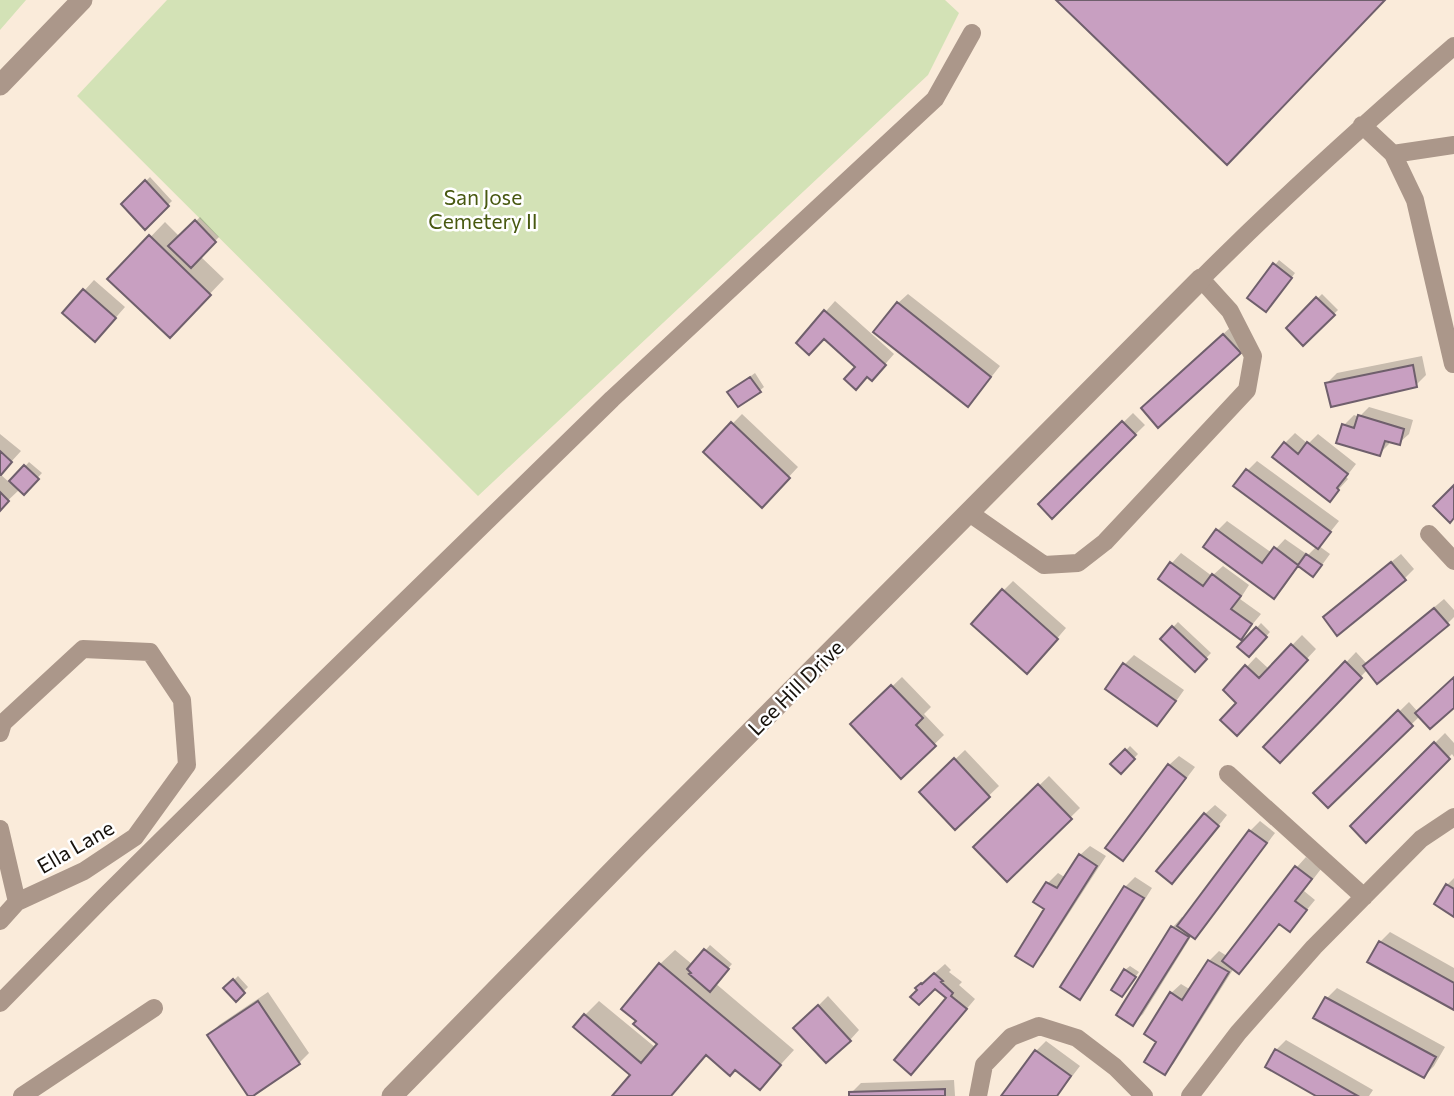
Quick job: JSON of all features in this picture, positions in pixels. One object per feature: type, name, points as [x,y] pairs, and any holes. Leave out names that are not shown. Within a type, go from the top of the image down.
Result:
[{"type":"street","points":[[0,85],[82,0]]},
{"type":"street","name":"Lee Hill Drive","points":[[392,1096],[1200,279]]},
{"type":"lane","points":[[0,1003],[247,755],[602,409],[935,99],[972,33]]},
{"type":"lane","points":[[968,512],[1044,565],[1078,564],[1105,542],[1247,390],[1253,356],[1230,311],[1200,279],[1362,125],[1454,46]]},
{"type":"lane","points":[[1362,125],[1393,154],[1415,200],[1453,364]]},
{"type":"lane","points":[[1393,154],[1454,145]]},
{"type":"lane","points":[[1429,534],[1454,561]]},
{"type":"lane","name":"Ella Lane","points":[[0,733],[3,723],[83,649],[150,652],[183,700],[187,765],[135,837],[84,871],[17,902],[0,920]]},
{"type":"lane","points":[[1228,774],[1364,897]]},
{"type":"lane","points":[[1190,1096],[1238,1033],[1314,947],[1421,839],[1454,817]]},
{"type":"lane","name":"Ella Lane","points":[[0,829],[17,902]]},
{"type":"lane","points":[[22,1096],[153,1008]]},
{"type":"lane","points":[[978,1096],[984,1065],[1011,1037],[1039,1026],[1077,1038],[1115,1067],[1144,1096]]},
{"type":"green space","points":[[0,0],[26,0],[0,30]]},
{"type":"green space","name":"San Jose Cemetery II","points":[[167,0],[945,0],[959,13],[928,75],[478,496],[77,96]]},
{"type":"building","points":[[1056,0],[1385,0],[1227,165]]},
{"type":"building","points":[[145,180],[169,206],[145,230],[121,204]]},
{"type":"building","points":[[195,220],[216,242],[191,268],[168,246]]},
{"type":"building","points":[[149,235],[211,295],[170,338],[107,279]]},
{"type":"building","points":[[1273,263],[1292,278],[1266,312],[1247,298]]},
{"type":"building","points":[[83,289],[116,318],[95,342],[62,313]]},
{"type":"building","points":[[1316,297],[1335,315],[1303,346],[1286,328]]},
{"type":"building","points":[[897,302],[991,377],[968,407],[873,332]]},
{"type":"building","points":[[824,310],[886,365],[872,381],[867,377],[856,390],[844,379],[855,367],[824,339],[809,355],[796,343]]},
{"type":"building","points":[[1223,334],[1241,353],[1158,428],[1141,408]]},
{"type":"building","points":[[1413,365],[1417,387],[1331,407],[1325,383]]},
{"type":"building","points":[[750,377],[761,392],[738,407],[727,392]]},
{"type":"building","points":[[1358,415],[1404,429],[1400,445],[1385,441],[1380,456],[1336,443],[1342,424],[1354,428]]},
{"type":"building","points":[[1122,421],[1136,435],[1052,519],[1038,504]]},
{"type":"building","points":[[731,422],[790,478],[762,508],[703,452]]},
{"type":"building","points":[[1284,442],[1298,454],[1307,442],[1348,474],[1330,502],[1272,457]]},
{"type":"building","points":[[0,451],[12,462],[1,475],[0,475]]},
{"type":"building","points":[[24,465],[39,479],[24,495],[9,481]]},
{"type":"building","points":[[1246,469],[1331,532],[1318,549],[1233,486]]},
{"type":"building","points":[[1454,485],[1454,518],[1450,523],[1433,506]]},
{"type":"building","points":[[0,492],[9,501],[0,511]]},
{"type":"building","points":[[1216,529],[1262,563],[1274,547],[1298,565],[1306,554],[1322,565],[1313,577],[1298,566],[1274,599],[1203,547]]},
{"type":"building","points":[[1170,562],[1203,586],[1212,574],[1241,596],[1231,609],[1252,624],[1241,640],[1158,579]]},
{"type":"building","points":[[1391,562],[1406,580],[1337,636],[1323,617]]},
{"type":"building","points":[[1002,589],[1058,639],[1027,674],[971,624]]},
{"type":"building","points":[[1434,608],[1449,625],[1377,684],[1363,666]]},
{"type":"building","points":[[1172,626],[1207,659],[1195,672],[1160,639]]},
{"type":"building","points":[[1256,627],[1267,637],[1249,657],[1237,647]]},
{"type":"building","points":[[1291,644],[1308,660],[1237,736],[1220,720],[1236,703],[1223,690],[1245,665],[1259,678]]},
{"type":"building","points":[[1345,661],[1362,678],[1280,763],[1263,747]]},
{"type":"building","points":[[1123,663],[1176,701],[1157,726],[1105,689]]},
{"type":"building","points":[[1454,677],[1454,708],[1430,729],[1415,713]]},
{"type":"building","points":[[891,685],[923,718],[916,725],[936,746],[901,779],[850,724]]},
{"type":"building","points":[[1398,710],[1413,726],[1328,808],[1313,793]]},
{"type":"building","points":[[1434,742],[1450,759],[1366,843],[1350,826]]},
{"type":"building","points":[[1125,749],[1135,759],[1121,774],[1110,764]]},
{"type":"building","points":[[954,758],[990,797],[955,830],[919,792]]},
{"type":"building","points":[[1168,764],[1186,778],[1123,861],[1105,848]]},
{"type":"building","points":[[1038,784],[1072,819],[1007,882],[973,847]]},
{"type":"building","points":[[1204,813],[1219,826],[1172,884],[1156,871]]},
{"type":"building","points":[[1249,830],[1267,843],[1195,939],[1177,926]]},
{"type":"building","points":[[1079,854],[1097,866],[1033,967],[1015,956],[1044,909],[1033,902],[1046,882],[1057,888]]},
{"type":"building","points":[[1295,866],[1312,879],[1295,901],[1307,910],[1290,932],[1279,924],[1239,974],[1222,961]]},
{"type":"building","points":[[1446,884],[1454,889],[1454,917],[1434,904]]},
{"type":"building","points":[[1124,886],[1144,898],[1080,1000],[1060,987]]},
{"type":"building","points":[[1171,926],[1189,937],[1133,1026],[1116,1015]]},
{"type":"building","points":[[1379,941],[1454,983],[1454,1010],[1367,962]]},
{"type":"building","points":[[704,949],[729,969],[710,992],[689,974],[691,973],[687,969]]},
{"type":"building","points":[[1208,960],[1229,972],[1165,1075],[1144,1062],[1156,1042],[1144,1034],[1170,992],[1182,1000]]},
{"type":"building","points":[[659,963],[781,1065],[760,1090],[735,1070],[730,1076],[706,1055],[671,1096],[612,1096],[630,1075],[573,1027],[584,1014],[641,1063],[657,1044],[633,1024],[636,1021],[621,1009]]},
{"type":"building","points":[[1124,969],[1136,977],[1122,997],[1111,990]]},
{"type":"building","points":[[934,973],[953,993],[951,996],[967,1009],[911,1075],[894,1060],[946,998],[935,989],[919,1005],[910,997],[917,990],[915,988]]},
{"type":"building","points":[[233,979],[245,993],[236,1002],[223,988]]},
{"type":"building","points":[[1325,997],[1436,1057],[1424,1078],[1313,1018]]},
{"type":"building","points":[[258,1001],[300,1064],[253,1096],[248,1096],[207,1035]]},
{"type":"building","points":[[818,1005],[851,1041],[826,1063],[793,1028]]},
{"type":"building","points":[[1275,1049],[1358,1096],[1316,1096],[1265,1067]]},
{"type":"building","points":[[1035,1050],[1071,1076],[1057,1096],[1001,1096]]},
{"type":"building","points":[[945,1089],[945,1096],[849,1096],[849,1092]]}]
